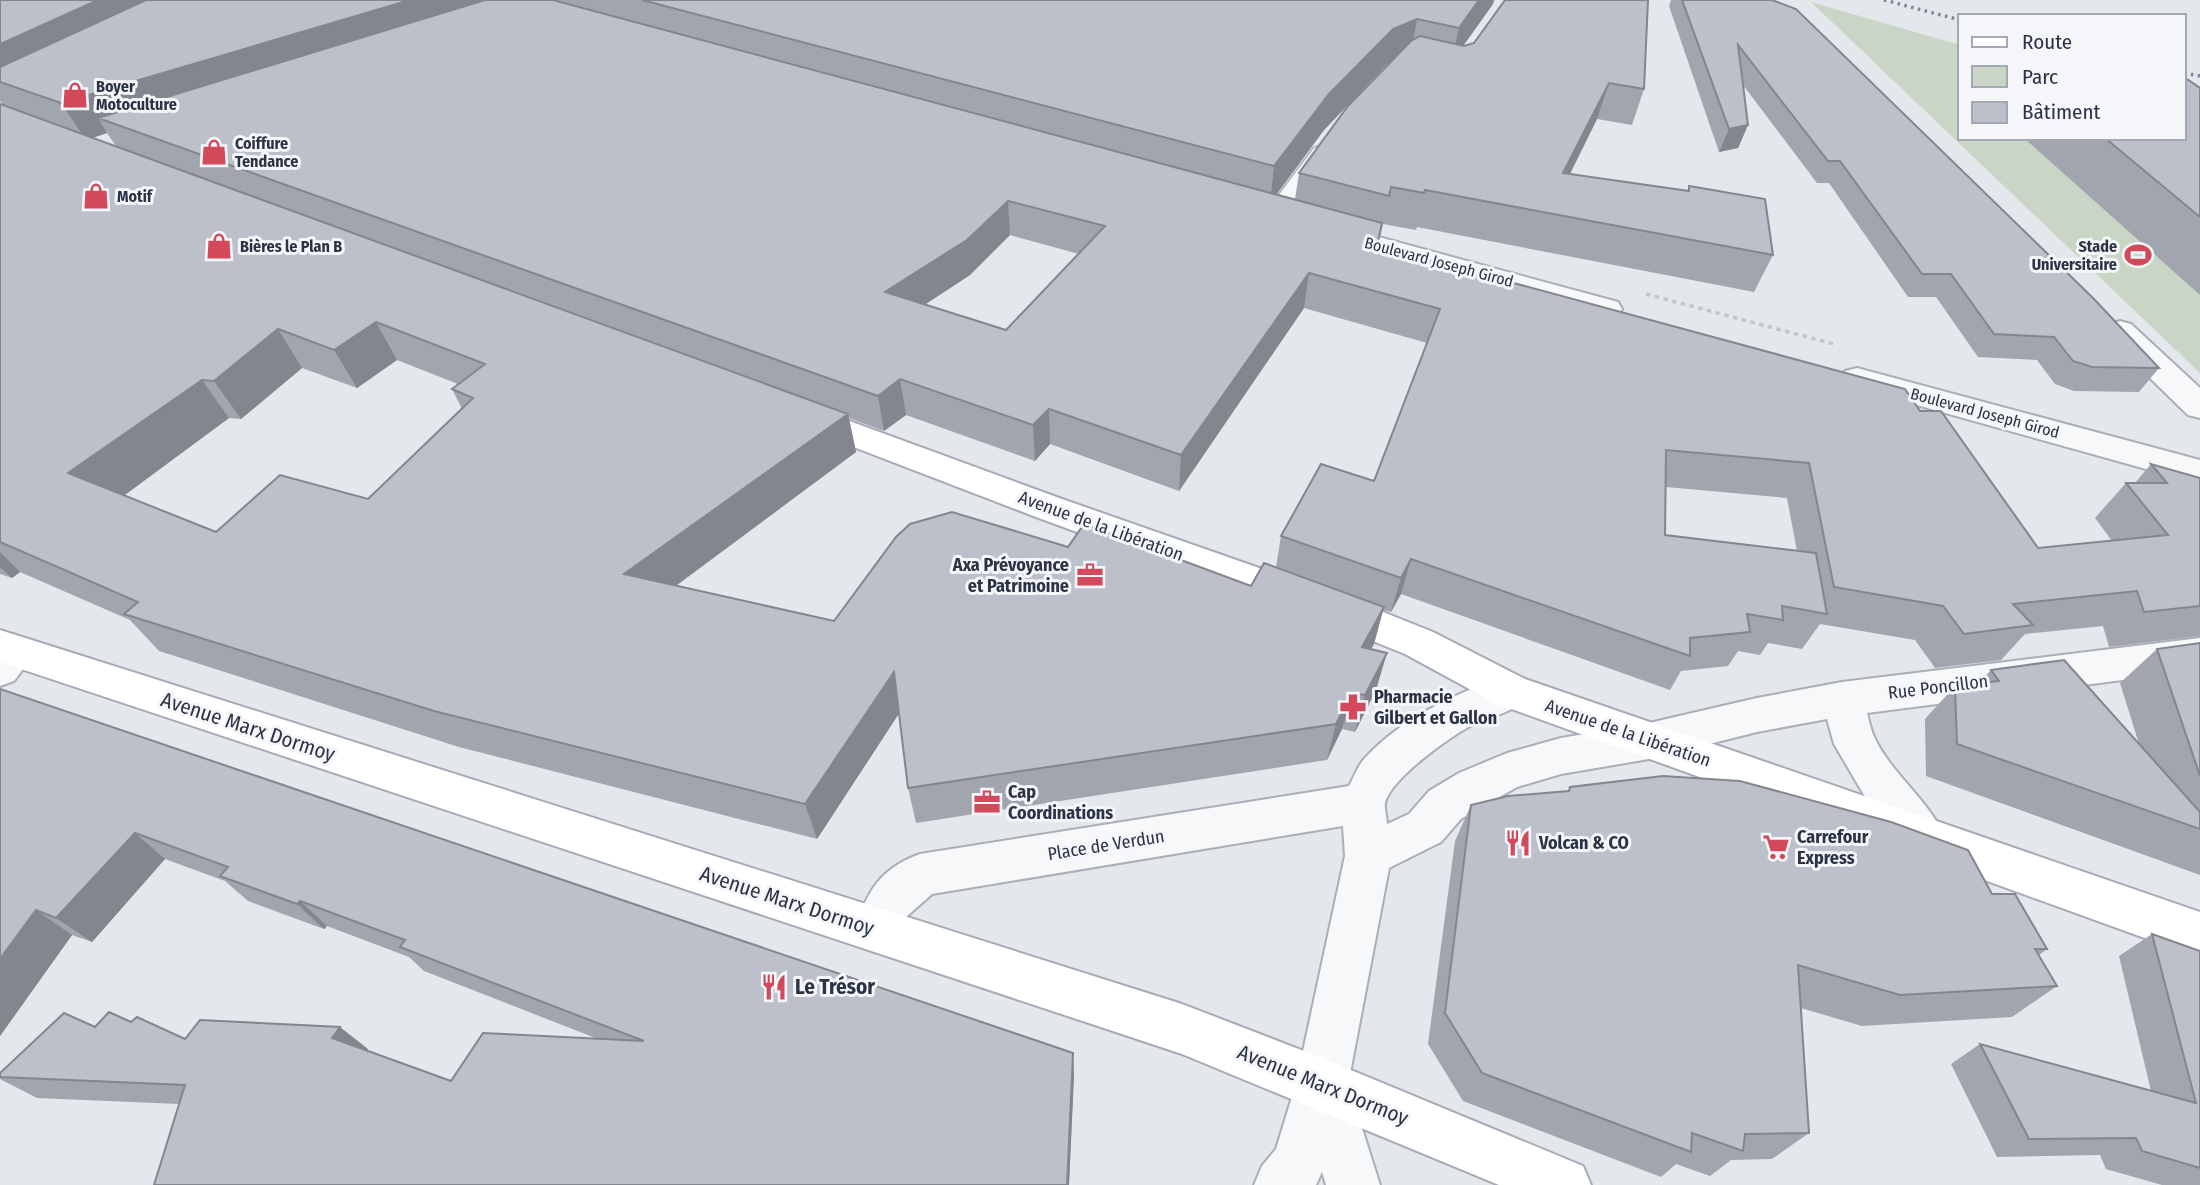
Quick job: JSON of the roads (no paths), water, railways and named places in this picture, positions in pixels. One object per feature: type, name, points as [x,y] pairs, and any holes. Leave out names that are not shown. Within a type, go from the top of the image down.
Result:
[{"type":"main road","name":"Avenue de la Libération","points":[[772,404],[1049,508],[1354,617],[1419,643],[1510,691],[2200,935]]},
{"type":"main road","name":"Avenue Marx Dormoy","points":[[5,656],[878,930],[1182,1029],[1564,1185]]},
{"type":"street","name":"Boulevard Joseph Girod","points":[[1261,213],[1638,317]]},
{"type":"street","points":[[2103,314],[2200,407]]},
{"type":"street","name":"Boulevard Joseph Girod","points":[[1827,370],[2200,472]]},
{"type":"street","name":"Rue Poncillon","points":[[1649,741],[1757,715],[1842,699],[2200,654]]},
{"type":"street","points":[[1281,1185],[1298,1164],[1322,1084],[1368,856],[1363,803],[1379,772],[1408,747],[1456,714],[1510,691]]},
{"type":"street","points":[[1842,699],[1854,744],[1879,782],[1921,835]]},
{"type":"street","points":[[1368,856],[1425,828],[1445,805],[1507,771],[1561,755],[1649,741]]},
{"type":"street","name":"Place de Verdun","points":[[878,930],[886,905],[920,875],[1363,803]]},
{"type":"street","points":[[1322,1084],[1353,1185]]},
{"type":"lane","points":[[1261,213],[1333,136]]},
{"type":"railway","points":[[1884,0],[1958,19]]},
{"type":"railway","points":[[2186,73],[2200,76]]},
{"type":"place","name":"Boyer Motoculture","points":[[75,95]]},
{"type":"place","name":"Coiffure Tendance","points":[[214,152]]},
{"type":"place","name":"Motif","points":[[96,196]]},
{"type":"place","name":"Bières le Plan B","points":[[219,246]]},
{"type":"place","name":"Stade Universitaire","points":[[2138,255]]},
{"type":"place","name":"Axa Prévoyance et Patrimoine","points":[[1090,575]]},
{"type":"place","name":"Pharmacie Gilbert et Gallon","points":[[1353,707]]},
{"type":"place","name":"Cap Coordinations","points":[[987,802]]},
{"type":"place","name":"Volcan & CO","points":[[1518,843]]},
{"type":"place","name":"Carrefour Express","points":[[1776,847]]},
{"type":"place","name":"Le Trésor","points":[[774,987]]}]
